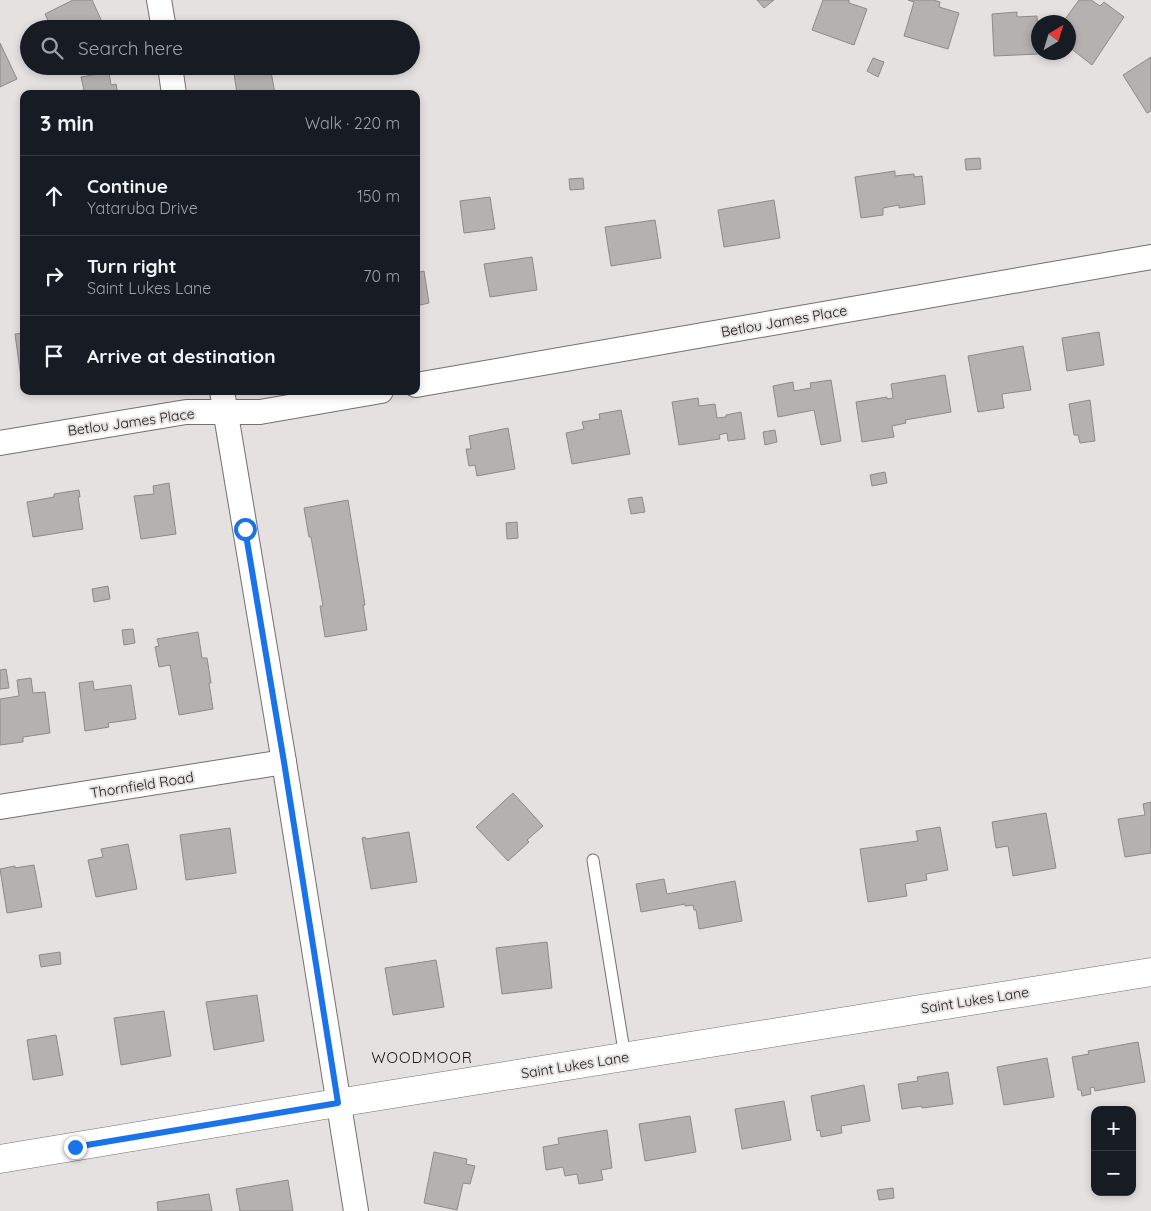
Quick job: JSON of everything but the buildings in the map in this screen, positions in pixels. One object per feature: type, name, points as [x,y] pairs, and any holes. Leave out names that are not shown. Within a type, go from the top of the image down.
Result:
[{"type":"street","points":[[159,0],[162,20]]},
{"type":"street","points":[[171,75],[173,90]]},
{"type":"street","name":"Betlou James Place","points":[[420,384],[1151,257]]},
{"type":"street","name":"Betlou James Place","points":[[0,443],[186,412],[224,402],[260,412],[358,395]]},
{"type":"street","points":[[224,402],[356,1211]]},
{"type":"street","name":"Thornfield Road","points":[[0,807],[284,762]]},
{"type":"street","name":"Saint Lukes Lane","points":[[0,1159],[1151,972]]},
{"type":"lane","points":[[593,860],[624,1057]]},
{"type":"district","name":"WOODMOOR","points":[[422,1057]]},
{"type":"route","points":[[75,1147],[338,1103],[245,529]]}]
